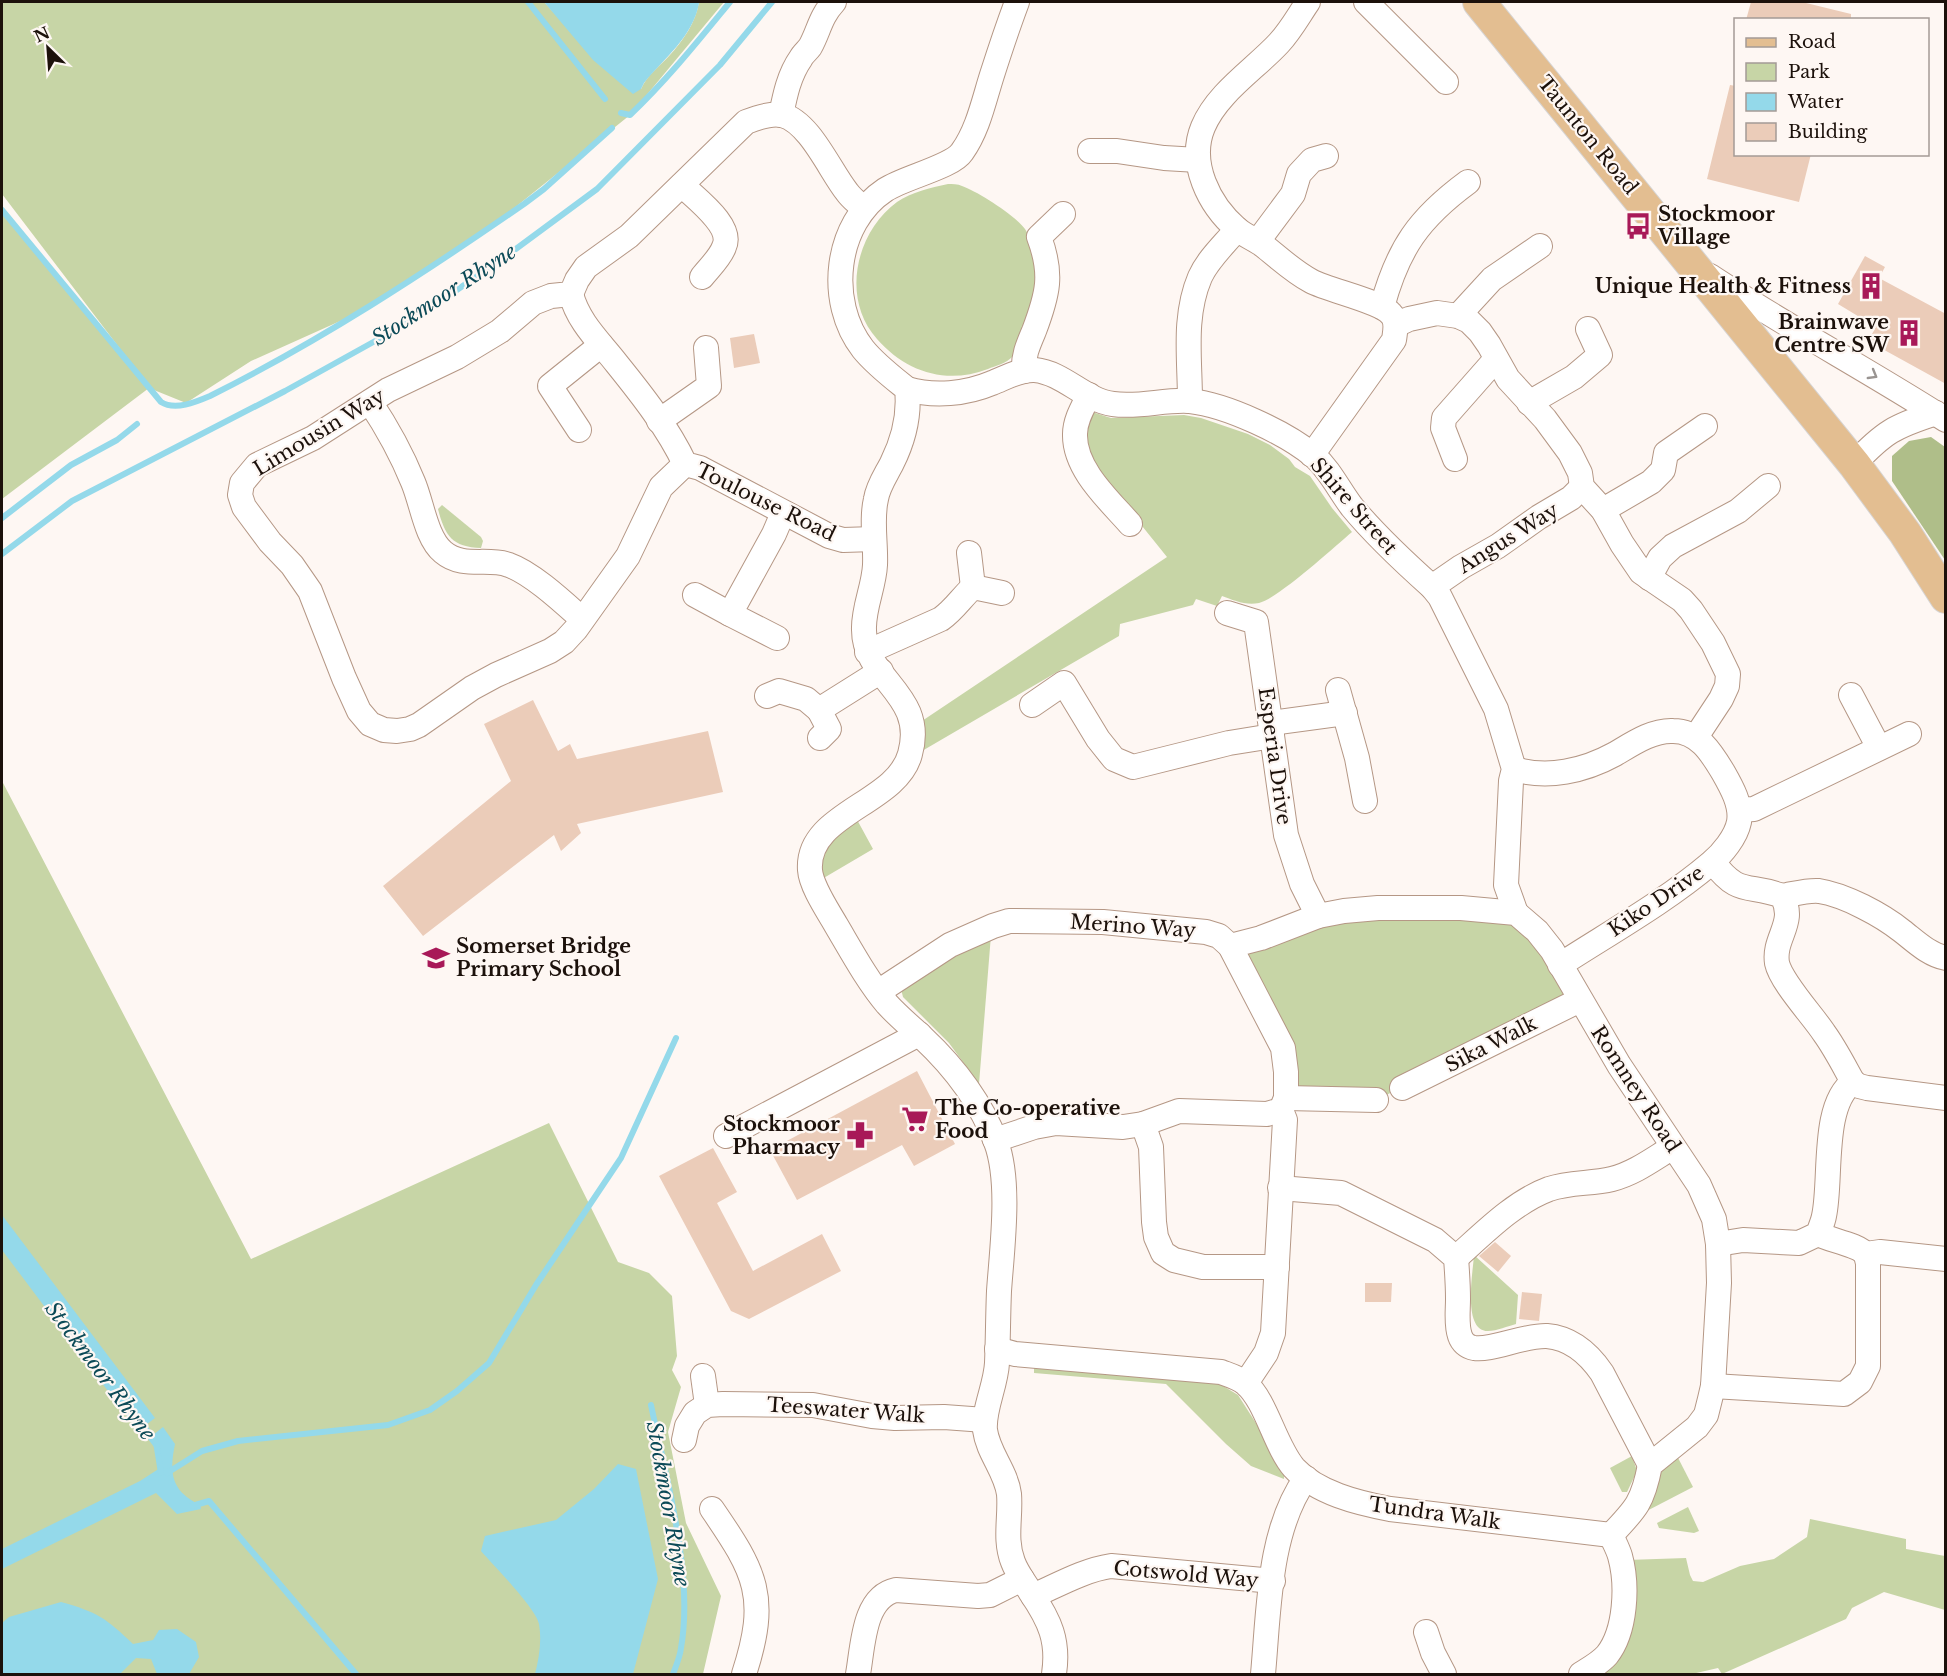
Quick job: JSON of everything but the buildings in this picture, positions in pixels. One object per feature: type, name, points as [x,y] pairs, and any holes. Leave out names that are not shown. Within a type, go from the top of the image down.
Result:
[{"type":"main road","name":"Taunton Road","points":[[1479,2],[1854,464],[1905,533],[1946,597]]},
{"type":"street","points":[[781,115],[789,80],[834,2]]},
{"type":"street","points":[[1017,2],[980,113],[962,153],[952,162],[901,181],[885,190],[863,208],[843,256],[840,276],[842,301],[850,326],[863,349],[907,389],[909,409],[901,445],[875,499],[875,567],[865,609],[864,630],[874,662],[902,699],[913,722],[914,738],[910,758],[901,773],[833,824],[816,843],[810,861],[810,874],[829,913],[878,992],[955,1072],[975,1101],[1001,1157],[1004,1198],[996,1377],[985,1420],[987,1442],[1008,1491],[1007,1532],[1013,1564],[1054,1637],[1057,1651],[1054,1674]]},
{"type":"street","points":[[1308,2],[1280,42],[1255,64],[1209,113],[1201,130],[1198,160],[1202,178],[1212,199],[1237,229],[1311,281],[1389,316],[1437,313],[1458,316],[1469,321],[1480,332],[1508,379],[1545,419],[1570,453],[1580,473],[1582,487],[1603,510],[1641,572],[1682,600],[1713,643],[1728,674],[1727,686],[1696,736]]},
{"type":"street","points":[[1366,2],[1446,82]]},
{"type":"street","points":[[571,294],[576,280],[586,267],[629,236],[746,122],[759,117],[781,115],[801,127],[809,135],[848,194],[863,208]]},
{"type":"street","points":[[1090,151],[1117,151],[1198,160]]},
{"type":"street","points":[[1258,242],[1293,194],[1299,174],[1312,160],[1326,156]]},
{"type":"street","points":[[1312,455],[1394,340],[1389,316],[1395,266],[1409,239],[1438,205],[1468,182]]},
{"type":"street","points":[[682,185],[712,214],[722,226],[726,236],[725,246],[702,277]]},
{"type":"street","points":[[1024,371],[1023,359],[1041,311],[1048,280],[1048,266],[1039,237],[1063,214]]},
{"type":"street","points":[[1190,401],[1188,324],[1192,303],[1200,277],[1237,229]]},
{"type":"street","points":[[1458,316],[1492,279],[1540,246]]},
{"type":"street","name":"Taunton Road","points":[[1698,269],[1771,316],[1911,397],[1941,417]]},
{"type":"street","name":"Toulouse Road","points":[[571,294],[574,305],[590,332],[660,420],[685,464],[700,468],[829,536],[843,540],[874,539]]},
{"type":"street","name":"Limousin Way","points":[[571,294],[551,296],[533,303],[500,331],[457,357],[396,386],[313,438],[257,465],[242,483],[240,495],[244,507],[292,565],[310,591],[359,711],[370,724],[384,730],[410,729],[472,688],[557,646],[576,629],[628,556],[661,487],[685,464]]},
{"type":"street","points":[[1529,403],[1574,377],[1599,355],[1588,328]]},
{"type":"street","points":[[579,430],[550,386],[601,345]]},
{"type":"street","points":[[660,420],[709,386],[706,348]]},
{"type":"street","points":[[1455,459],[1443,429],[1444,418],[1496,359]]},
{"type":"street","name":"Shire Street","points":[[907,389],[919,392],[954,393],[972,390],[1024,371],[1033,370],[1060,378],[1102,402],[1115,404],[1190,401],[1240,415],[1260,423],[1312,455],[1331,476],[1353,508],[1440,597],[1496,709],[1514,769],[1511,781],[1506,885],[1516,913]]},
{"type":"street","points":[[1089,394],[1076,426],[1079,457],[1092,480],[1130,524]]},
{"type":"street","points":[[370,402],[413,480],[430,534],[436,545],[453,559],[470,563],[497,561],[517,568],[582,619]]},
{"type":"street","name":"Taunton Road","points":[[1854,464],[1875,441],[1898,426],[1941,417]]},
{"type":"street","points":[[1603,510],[1651,482],[1663,470],[1666,453],[1705,426]]},
{"type":"street","points":[[1649,578],[1660,558],[1673,546],[1738,511],[1768,486]]},
{"type":"street","name":"Angus Way","points":[[1432,587],[1571,498],[1582,487]]},
{"type":"street","points":[[730,614],[783,513]]},
{"type":"street","points":[[969,553],[973,587]]},
{"type":"street","points":[[819,710],[874,662],[950,613],[973,587]]},
{"type":"street","points":[[973,587],[1002,593]]},
{"type":"street","points":[[695,595],[777,638]]},
{"type":"street","name":"Esperia Drive","points":[[1227,613],[1256,622],[1287,836],[1302,884],[1318,916]]},
{"type":"street","points":[[1032,705],[1064,683],[1098,739],[1114,759],[1133,767],[1271,730],[1342,701],[1365,801]]},
{"type":"street","points":[[767,696],[779,691],[806,699],[819,710],[830,729],[820,738]]},
{"type":"street","points":[[1851,695],[1879,748]]},
{"type":"street","points":[[1514,769],[1528,774],[1568,772],[1586,768],[1635,742],[1664,731],[1675,731],[1696,736],[1713,755],[1727,779],[1739,818],[1909,734]]},
{"type":"street","name":"Kiko Drive","points":[[1560,965],[1642,913],[1713,862],[1730,842],[1739,818]]},
{"type":"street","points":[[1713,862],[1725,878],[1738,886],[1782,896],[1818,891],[1839,896],[1873,912],[1896,926],[1924,948],[1946,958]]},
{"type":"street","points":[[1782,896],[1788,906],[1787,922],[1778,946],[1777,964],[1785,979],[1825,1034],[1852,1082],[1867,1088],[1946,1098]]},
{"type":"street","points":[[997,1349],[1015,1354],[1203,1369],[1221,1372],[1246,1383],[1266,1353],[1273,1333],[1286,1072],[1283,1048],[1230,946],[1261,938],[1318,916],[1344,911],[1378,908],[1461,908],[1516,913]]},
{"type":"street","name":"Romney Road","points":[[1516,913],[1537,931],[1560,965],[1619,1065],[1699,1185],[1714,1219],[1718,1244],[1719,1283],[1713,1386],[1706,1415],[1697,1427],[1650,1466]]},
{"type":"street","name":"Merino Way","points":[[878,992],[950,945],[1009,921],[1103,922],[1206,932],[1219,936],[1230,946]]},
{"type":"street","name":"Sika Walk","points":[[1402,1088],[1580,1000]]},
{"type":"street","points":[[726,1136],[919,1034]]},
{"type":"street","points":[[1718,1244],[1743,1240],[1798,1243],[1818,1234],[1824,1216],[1833,1120],[1842,1094],[1852,1082]]},
{"type":"street","points":[[995,1140],[1034,1126],[1056,1123],[1123,1127],[1143,1124],[1179,1111],[1267,1114],[1283,1104],[1376,1100]]},
{"type":"street","points":[[1143,1124],[1151,1148],[1156,1237],[1163,1253],[1174,1260],[1203,1267],[1239,1269],[1276,1267]]},
{"type":"street","points":[[1456,1258],[1519,1206],[1546,1190],[1568,1183],[1611,1179],[1633,1172],[1673,1147]]},
{"type":"street","points":[[1280,1188],[1341,1193],[1435,1240],[1456,1258],[1458,1323],[1465,1344],[1473,1348],[1548,1336],[1563,1339],[1575,1344],[1594,1361],[1602,1373],[1650,1466],[1647,1482],[1635,1510],[1611,1535],[1620,1553],[1624,1591],[1619,1628],[1614,1644],[1605,1657],[1581,1674]]},
{"type":"street","points":[[1713,1386],[1844,1394],[1860,1382],[1868,1366],[1868,1264],[1866,1254],[1859,1248],[1818,1234]]},
{"type":"street","points":[[1866,1254],[1881,1252],[1946,1259]]},
{"type":"street","points":[[684,1440],[687,1426],[695,1413],[707,1405],[703,1376]]},
{"type":"street","name":"Tundra Walk","points":[[1246,1383],[1286,1457],[1306,1478],[1351,1499],[1373,1506],[1611,1535]]},
{"type":"street","name":"Teeswater Walk","points":[[707,1405],[813,1405],[872,1416],[985,1420]]},
{"type":"street","points":[[1263,1674],[1273,1581],[1283,1523],[1294,1494],[1306,1478]]},
{"type":"street","points":[[712,1509],[738,1546],[755,1585],[757,1617],[754,1639],[744,1674]]},
{"type":"street","name":"Cotswold Way","points":[[858,1674],[869,1618],[880,1597],[896,1590],[990,1595],[1028,1588],[1111,1566],[1273,1581]]},
{"type":"street","points":[[1426,1632],[1433,1653],[1444,1674]]},
{"type":"green space","points":[[2,2],[544,2],[568,28],[641,89],[650,75],[684,38],[695,17],[699,2],[724,2],[630,115],[487,230],[367,309],[251,361],[186,403],[149,388],[2,499],[2,210],[137,371],[2,194]]},
{"type":"green space","points":[[948,184],[960,185],[977,193],[996,204],[1020,224],[1031,239],[1041,268],[1026,329],[1012,357],[988,369],[957,376],[942,375],[914,367],[888,350],[866,323],[859,305],[856,286],[863,248],[871,231],[883,215],[897,202],[909,196]]},
{"type":"green space","points":[[1092,412],[1111,418],[1184,415],[1201,418],[1248,434],[1270,445],[1289,459],[1295,467],[1310,476],[1352,532],[1280,592],[1259,603],[1244,603],[1222,596],[1217,606],[1196,599],[1193,605],[1120,624],[1119,636],[910,758],[913,727],[1167,557],[1097,470],[1087,442]]},
{"type":"green space","points":[[1931,437],[1945,447],[1945,560],[1892,481],[1892,456],[1909,441]]},
{"type":"green space","points":[[442,505],[481,537],[483,541],[481,548],[463,545],[451,538],[438,509]]},
{"type":"green space","points":[[2,781],[251,1259],[549,1123],[618,1262],[649,1273],[672,1296],[677,1356],[672,1370],[681,1387],[668,1432],[686,1523],[721,1596],[703,1674],[2,1674]]},
{"type":"green space","points":[[855,816],[873,849],[822,879],[823,856],[828,842]]},
{"type":"green space","points":[[1516,913],[1580,1000],[1376,1100],[1286,1098],[1286,1072],[1230,946],[1318,916]]},
{"type":"green space","points":[[991,935],[979,1084],[949,1043],[903,997],[901,989],[905,982]]},
{"type":"green space","points":[[1474,1255],[1518,1295],[1516,1324],[1488,1331],[1480,1328],[1475,1322],[1471,1299]]},
{"type":"green space","points":[[1034,1363],[1215,1381],[1238,1395],[1284,1467],[1284,1479],[1251,1466],[1166,1384],[1034,1373]]},
{"type":"green space","points":[[1675,1452],[1693,1487],[1639,1515],[1663,1459]]},
{"type":"green space","points":[[1632,1456],[1637,1471],[1627,1492],[1622,1492],[1610,1468]]},
{"type":"green space","points":[[1688,1507],[1699,1531],[1694,1533],[1659,1528],[1657,1523]]},
{"type":"green space","points":[[1810,1519],[1906,1539],[1906,1549],[1945,1556],[1945,1610],[1884,1592],[1852,1608],[1846,1619],[1722,1674],[1718,1668],[1692,1674],[1586,1674],[1606,1660],[1627,1560],[1686,1558],[1693,1581],[1703,1582],[1740,1566],[1774,1559],[1807,1537]]},
{"type":"water","points":[[544,2],[699,3],[696,15],[684,37],[641,89],[633,94],[593,60]]},
{"type":"water","points":[[2,1215],[155,1418],[138,1431],[2,1250]]},
{"type":"water","points":[[163,1427],[175,1444],[172,1464],[174,1480],[183,1494],[200,1505],[201,1509],[177,1514],[156,1493],[2,1569],[2,1549],[140,1481],[160,1468],[160,1455],[148,1439]]},
{"type":"water","points":[[618,1464],[636,1469],[658,1579],[633,1674],[535,1674],[540,1649],[539,1624],[530,1608],[481,1551],[485,1536],[556,1520],[594,1489]]},
{"type":"water","points":[[61,1602],[100,1617],[133,1644],[153,1640],[159,1630],[177,1629],[196,1642],[199,1657],[189,1674],[157,1674],[151,1659],[136,1658],[120,1674],[2,1674],[2,1623],[9,1617]]},
{"type":"waterway","points":[[528,2],[605,99]]},
{"type":"waterway","points":[[621,113],[630,115],[644,102],[730,2]]},
{"type":"waterway","name":"Stockmoor Rhyne","points":[[2,554],[72,501],[285,391],[413,320],[505,257],[597,189],[720,65],[772,2]]},
{"type":"waterway","points":[[2,210],[161,402],[179,406],[210,396],[251,375],[331,330],[409,281],[544,189],[612,128]]},
{"type":"waterway","points":[[2,518],[71,465],[117,440],[137,424]]},
{"type":"waterway","points":[[167,1473],[202,1451],[238,1441],[388,1425],[430,1410],[457,1391],[489,1363],[536,1285],[621,1158],[676,1038]]},
{"type":"waterway","name":"Stockmoor Rhyne","points":[[651,1405],[671,1494],[684,1589],[681,1648],[673,1674]]},
{"type":"waterway","name":"Stockmoor Rhyne","points":[[139,1420],[156,1442],[161,1473]]},
{"type":"waterway","name":"Stockmoor Rhyne","points":[[192,1506],[209,1501],[356,1674]]},
{"type":"place","name":"Stockmoor Village","points":[[1638,226]]},
{"type":"place","name":"Unique Health & Fitness","points":[[1871,286]]},
{"type":"place","name":"Brainwave Centre SW","points":[[1909,333]]},
{"type":"place","name":"Somerset Bridge Primary School","points":[[436,958]]},
{"type":"place","name":"The Co-operative Food","points":[[915,1119]]},
{"type":"place","name":"Stockmoor Pharmacy","points":[[860,1135]]}]
